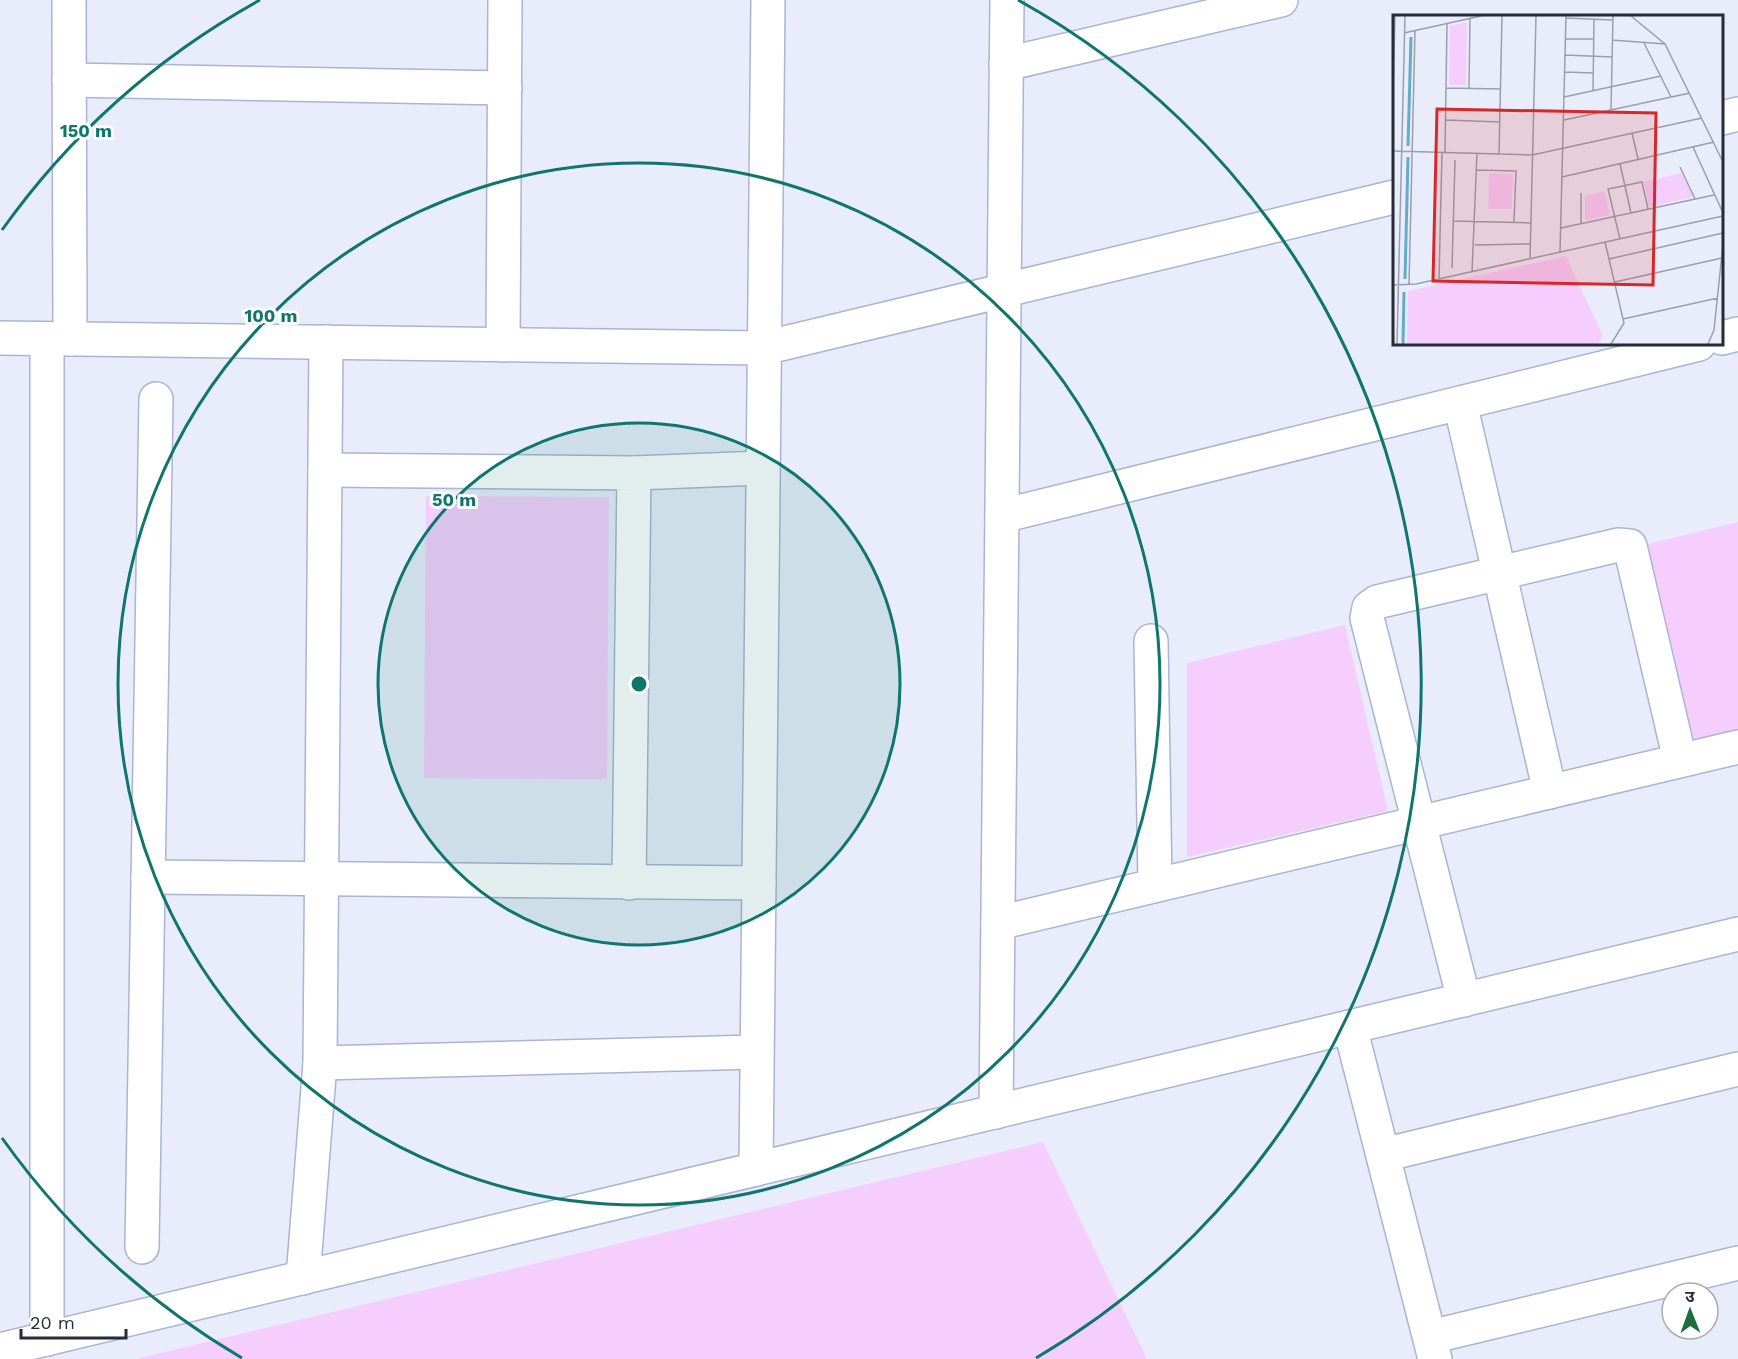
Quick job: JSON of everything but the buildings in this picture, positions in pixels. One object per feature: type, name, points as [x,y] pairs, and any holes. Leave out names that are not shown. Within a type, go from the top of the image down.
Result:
[{"type":"street","points":[[47,1339],[58,339],[69,80],[69,0]]},
{"type":"street","points":[[503,345],[505,0]]},
{"type":"street","points":[[756,1169],[768,0]]},
{"type":"street","points":[[996,1112],[1007,0]]},
{"type":"street","points":[[1006,64],[1281,0]]},
{"type":"street","points":[[69,80],[505,88]]},
{"type":"street","points":[[1723,118],[1738,114]]},
{"type":"street","points":[[0,338],[764,348],[1393,197]]},
{"type":"street","points":[[1723,338],[1738,334]]},
{"type":"street","points":[[303,1278],[320,1063],[326,342]]},
{"type":"street","points":[[1002,516],[1460,403],[1598,356],[1691,345]]},
{"type":"street","points":[[142,1247],[156,399]]},
{"type":"street","points":[[1460,403],[1550,792]]},
{"type":"street","points":[[325,470],[634,473],[762,468]]},
{"type":"street","points":[[629,883],[634,473]]},
{"type":"street","points":[[1464,1000],[1367,618],[1369,608],[1377,602],[1500,575],[1618,545],[1630,546],[1680,760]]},
{"type":"street","points":[[1151,641],[1155,885]]},
{"type":"street","points":[[998,922],[1738,747]]},
{"type":"street","points":[[148,877],[759,883]]},
{"type":"street","points":[[0,1350],[1738,934]]},
{"type":"street","points":[[1350,1027],[1433,1348],[1738,1263]]},
{"type":"street","points":[[320,1063],[757,1052]]},
{"type":"street","points":[[1383,1155],[1738,1069]]},
{"type":"shaded area","points":[[426,496],[609,497],[607,779],[424,778]]},
{"type":"shaded area","points":[[1738,522],[1738,729],[1690,741],[1648,544]]},
{"type":"shaded area","points":[[1345,625],[1388,811],[1187,857],[1187,663]]},
{"type":"shaded area","points":[[1043,1142],[1147,1359],[136,1359]]}]
